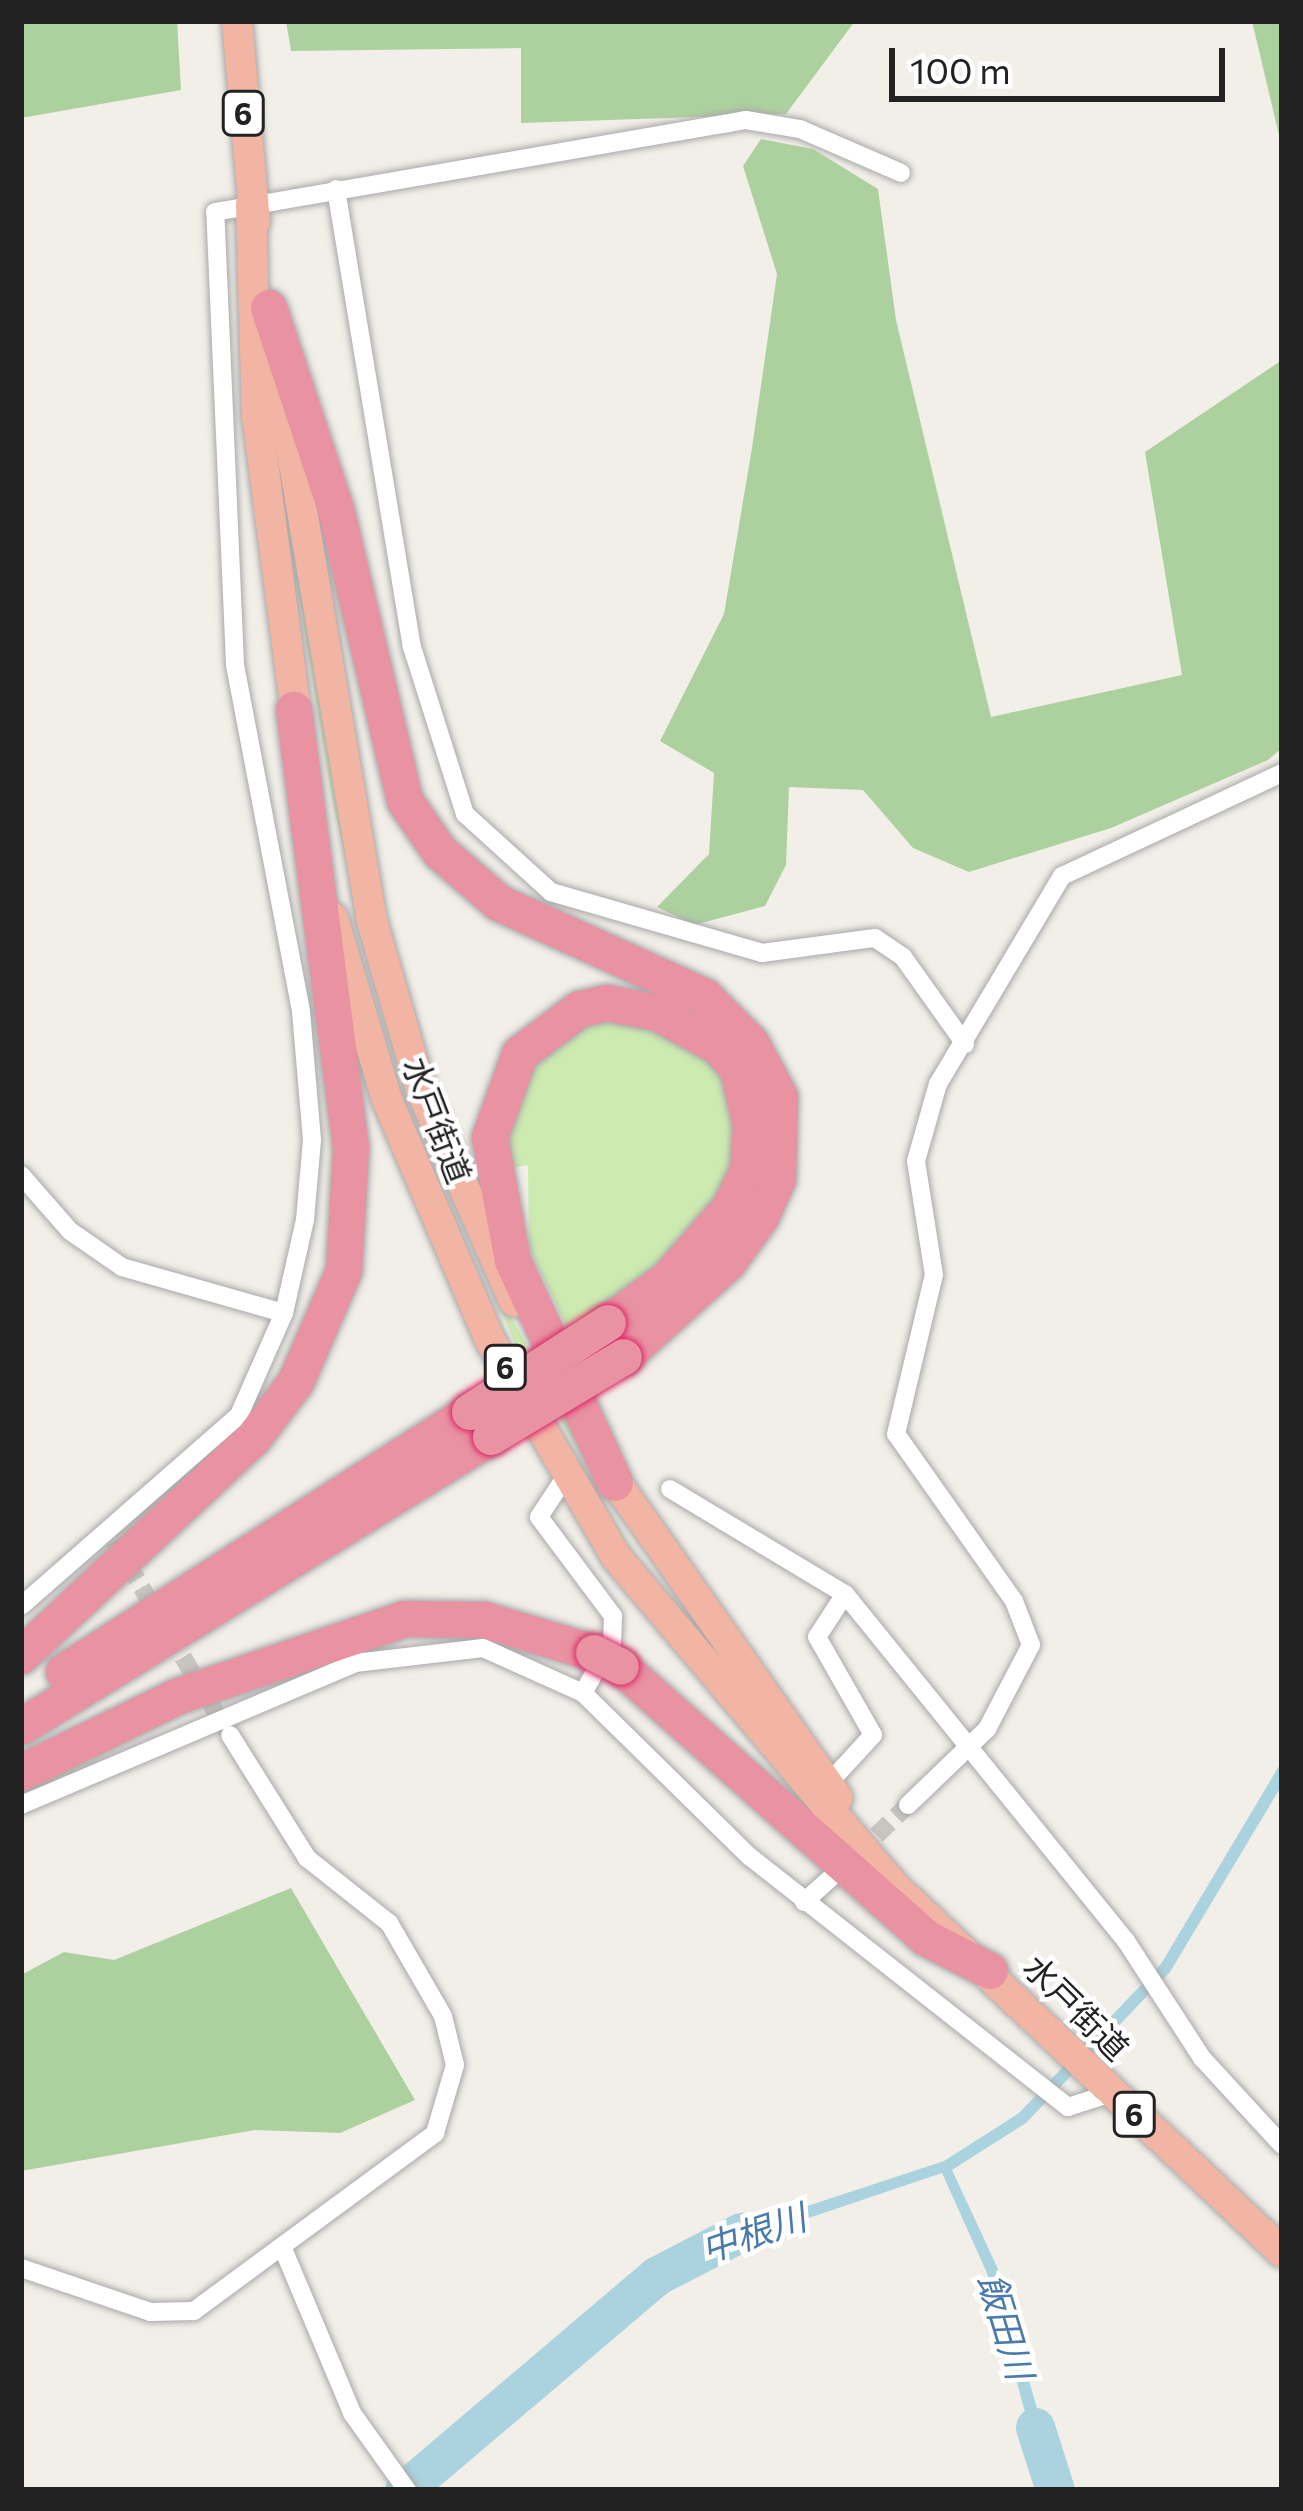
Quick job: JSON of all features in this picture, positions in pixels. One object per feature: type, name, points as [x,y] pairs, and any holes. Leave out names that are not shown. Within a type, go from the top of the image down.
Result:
[{"type":"highway","name":"水戸街道","points":[[237,21],[251,204],[256,416],[294,710],[334,919],[387,1100],[490,1340],[566,1475],[778,1759],[1112,2093],[1282,2252]]},
{"type":"highway","name":"水戸街道","points":[[251,204],[352,825],[395,1007],[486,1248],[615,1483],[827,1785],[927,1910]]},
{"type":"highway","points":[[21,1700],[481,1424],[728,1263],[761,1217],[778,1179],[780,1097],[751,1043],[705,997],[499,903],[440,852],[405,801],[335,508],[269,308]]},
{"type":"highway","points":[[21,1656],[253,1439],[296,1382],[344,1271],[351,1148],[294,710]]},
{"type":"highway","points":[[615,1483],[513,1261],[490,1138],[520,1054],[562,1019],[607,1003],[658,1013],[718,1047],[738,1069],[751,1125],[748,1171],[729,1209],[616,1340]]},
{"type":"highway","points":[[21,1727],[481,1424]]},
{"type":"highway","points":[[21,1773],[179,1696],[405,1619],[484,1620],[608,1660],[926,1938],[990,1971]]},
{"type":"street","points":[[21,1606],[239,1415],[284,1313],[312,1140],[301,1011],[247,773],[221,484],[215,212],[746,120],[800,129],[901,173]]},
{"type":"street","points":[[336,189],[412,647],[465,814],[551,892],[762,953],[874,938],[903,957],[964,1044]]},
{"type":"street","points":[[908,1805],[967,1750],[1023,1676],[1031,1645],[1014,1600],[896,1434],[895,1414],[934,1275],[918,1146],[964,1044],[1033,915],[1077,864],[1282,773]]},
{"type":"street","points":[[21,1175],[70,1231],[122,1267],[284,1313]]},
{"type":"street","points":[[566,1475],[538,1516],[614,1616],[612,1642],[583,1693]]},
{"type":"street","points":[[670,1489],[845,1594],[1274,2125],[1282,2145]]},
{"type":"street","points":[[827,1785],[873,1735],[818,1637],[845,1594]]},
{"type":"street","points":[[21,1804],[398,1651],[483,1648],[583,1693],[804,1902],[1068,2107],[1112,2093]]},
{"type":"street","points":[[21,2268],[150,2312],[194,2312],[284,2251],[435,2133],[455,2065],[443,2016],[389,1923],[308,1858],[230,1736]]},
{"type":"street","points":[[804,1902],[832,1878]]},
{"type":"street","points":[[284,2251],[352,2413],[402,2485]]},
{"type":"green space","points":[[21,21],[177,21],[181,90],[21,118]]},
{"type":"green space","points":[[286,21],[855,21],[786,114],[521,123],[521,48],[291,51]]},
{"type":"green space","points":[[1252,21],[1282,21],[1282,148]]},
{"type":"green space","points":[[761,139],[813,149],[878,189],[896,320],[991,717],[1182,675],[1145,452],[1282,360],[1282,748],[1268,760],[1111,828],[969,872],[913,848],[863,790],[789,787],[786,865],[765,906],[694,925],[657,907],[709,854],[714,773],[660,741],[724,614],[752,448],[777,274],[743,166]]},
{"type":"green space","points":[[269,411],[342,802],[503,1303],[646,1553],[522,1361],[393,1050],[333,806]]},
{"type":"green space","points":[[612,1018],[697,1045],[722,1076],[738,1144],[727,1190],[662,1270],[569,1331],[529,1248],[528,1165],[502,1170],[522,1075],[582,1024]]},
{"type":"green space","points":[[291,1888],[415,2100],[340,2133],[255,2130],[21,2171],[21,1975],[64,1952],[114,1960]]},
{"type":"water","points":[[1282,1761],[1282,1785],[1170,1972],[1026,2123],[952,2170],[998,2269],[1055,2473],[1043,2478],[987,2273],[942,2173],[693,2257],[689,2245],[944,2161],[1019,2113],[1161,1964]]},
{"type":"waterway","name":"中根川","points":[[404,2490],[656,2276],[741,2232]]},
{"type":"waterway","name":"飯田川","points":[[1035,2427],[1055,2490]]},
{"type":"tunnel","points":[[114,1541],[227,1731]]},
{"type":"tunnel","points":[[857,1854],[908,1805]]}]
